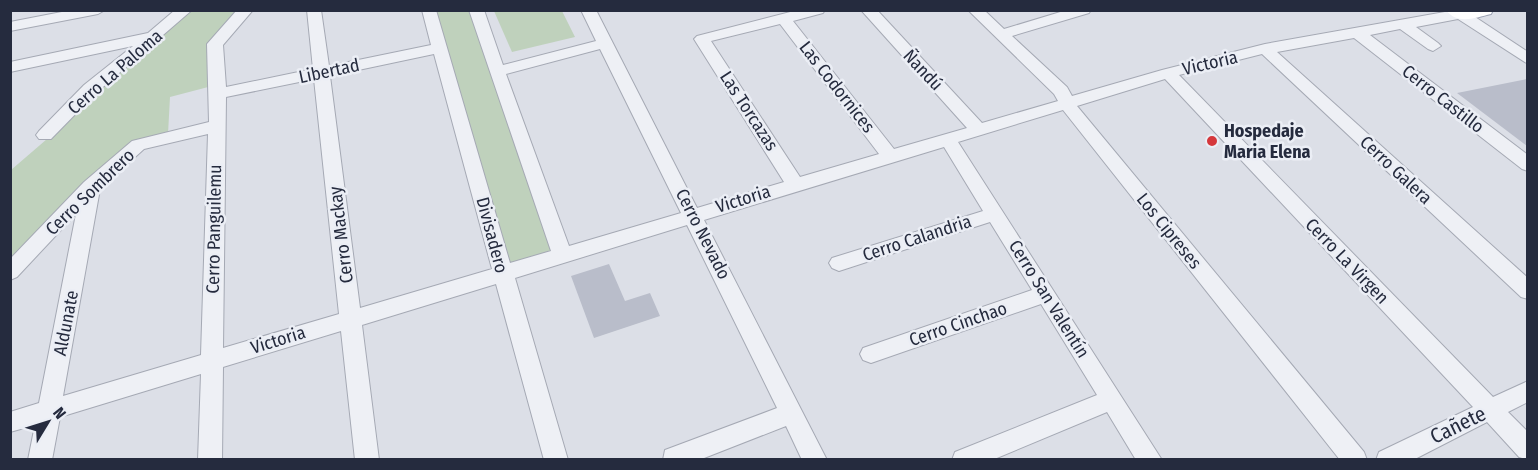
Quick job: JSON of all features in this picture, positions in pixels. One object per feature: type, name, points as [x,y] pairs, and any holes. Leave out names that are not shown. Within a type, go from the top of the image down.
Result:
[{"type":"main road","name":"Victoria","points":[[1458,12],[1484,10]]},
{"type":"street","points":[[10,27],[98,10]]},
{"type":"street","name":"Cerro La Paloma","points":[[45,135],[90,89],[185,10]]},
{"type":"street","name":"Cerro Panguilemu","points":[[210,459],[218,94],[215,44],[246,10]]},
{"type":"street","name":"Cerro Mackay","points":[[314,10],[367,459]]},
{"type":"street","name":"Divisadero","points":[[429,10],[556,459]]},
{"type":"street","points":[[476,10],[562,254]]},
{"type":"street","points":[[784,19],[818,10]]},
{"type":"street","name":"Ñandú","points":[[868,10],[978,129]]},
{"type":"street","name":"Los Cipreses","points":[[975,10],[1061,91],[1074,115],[1355,459]]},
{"type":"street","points":[[1000,35],[1084,10]]},
{"type":"street","name":"Cerro Nevado","points":[[589,11],[815,459]]},
{"type":"street","points":[[1458,12],[1527,59]]},
{"type":"street","name":"Victoria","points":[[10,422],[693,214],[1167,73],[1266,49],[1404,25],[1458,12]]},
{"type":"street","name":"Las Torcazas","points":[[784,19],[702,39],[795,184]]},
{"type":"street","name":"Las Codornices","points":[[784,19],[890,155]]},
{"type":"street","points":[[1404,25],[1433,46]]},
{"type":"street","name":"Cerro Castillo","points":[[1358,33],[1527,165]]},
{"type":"street","points":[[10,68],[155,36]]},
{"type":"street","points":[[498,71],[604,43]]},
{"type":"street","name":"Libertad","points":[[218,94],[441,48]]},
{"type":"street","name":"Cerro Galera","points":[[1266,49],[1527,291]]},
{"type":"street","name":"Cerro La Virgen","points":[[1167,73],[1527,449]]},
{"type":"street","name":"Cerro Sombrero","points":[[10,272],[91,187],[138,145],[217,126]]},
{"type":"street","name":"Cerro San Valentín","points":[[947,138],[1150,459]]},
{"type":"street","name":"Aldunate","points":[[40,459],[91,187]]},
{"type":"street","name":"Cerro Calandria","points":[[839,263],[995,214]]},
{"type":"street","name":"Cerro Cinchao","points":[[871,354],[1046,294]]},
{"type":"street","name":"Cañete","points":[[1388,459],[1527,391]]},
{"type":"street","points":[[964,459],[1112,399]]},
{"type":"street","points":[[674,458],[792,413]]},
{"type":"green space","points":[[189,11],[241,11],[213,42],[212,86],[170,97],[168,134],[136,143],[11,265],[11,170],[54,133],[104,80]]},
{"type":"green space","points":[[434,11],[471,11],[555,250],[508,264]]},
{"type":"green space","points":[[494,11],[562,11],[575,37],[512,52]]},
{"type":"building","points":[[1527,79],[1527,146],[1457,93]]},
{"type":"building","points":[[609,264],[625,301],[650,293],[660,316],[594,338],[571,276]]},
{"type":"place","name":"Hospedaje Maria Elena","points":[[1212,141]]}]
